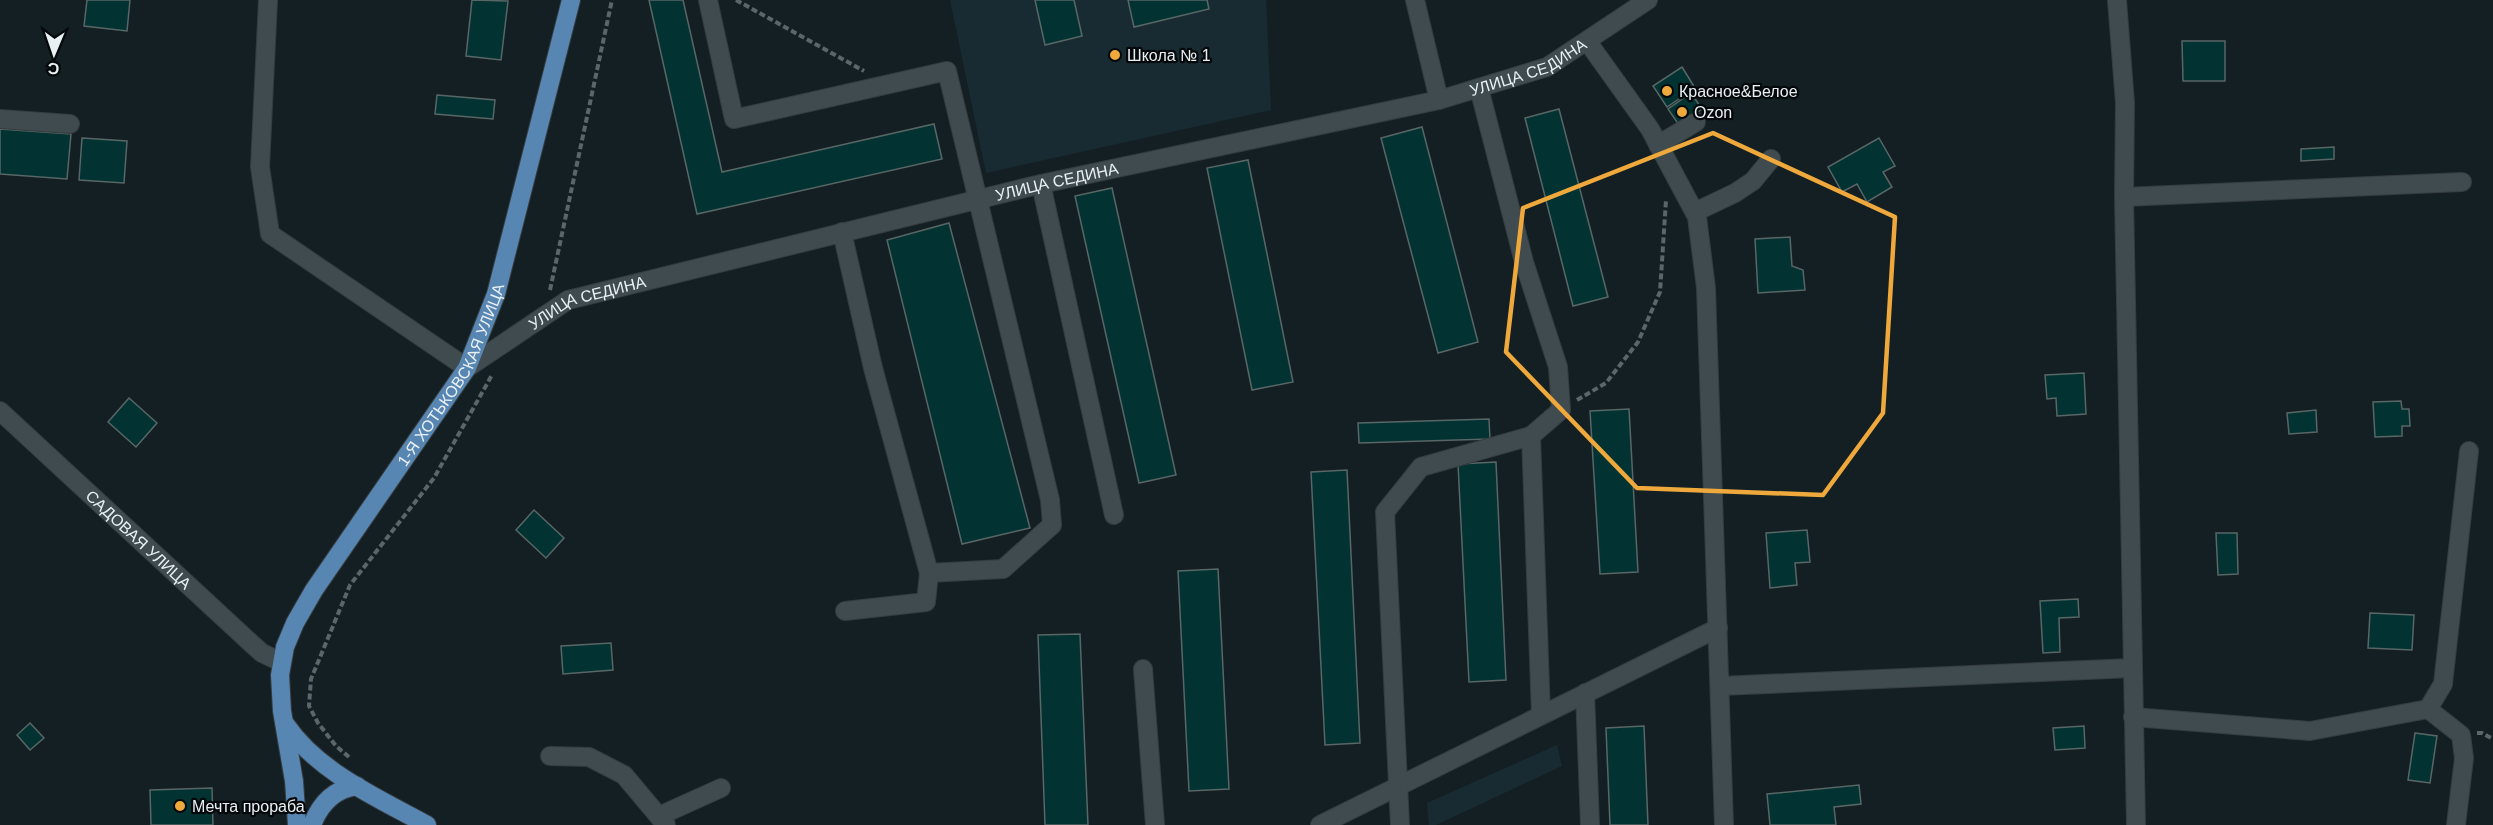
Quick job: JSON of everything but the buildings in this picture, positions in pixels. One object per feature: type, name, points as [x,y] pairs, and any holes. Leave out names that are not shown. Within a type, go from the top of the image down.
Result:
[{"type":"main road","name":"1-Я ХОТЬКОВСКАЯ УЛИЦА","points":[[297,825],[294,781],[279,690],[281,662],[285,647],[314,590],[467,368],[496,294],[571,0]]},
{"type":"main road","points":[[285,723],[305,749],[357,786],[427,825]]},
{"type":"main road","points":[[312,825],[325,800],[345,787],[357,786]]},
{"type":"street","points":[[268,0],[260,167],[270,234],[467,368]]},
{"type":"street","points":[[708,0],[734,119],[947,71],[1050,500],[1052,525],[1003,569],[929,573]]},
{"type":"street","points":[[1415,0],[1439,100]]},
{"type":"street","name":"УЛИЦА СЕДИНА","points":[[467,368],[568,300],[1041,184],[1439,100],[1547,67],[1587,41],[1626,8],[1648,0]]},
{"type":"street","points":[[2117,0],[2125,103],[2124,197],[2136,825]]},
{"type":"street","points":[[1587,41],[1650,129],[1697,217],[1706,288],[1724,825]]},
{"type":"street","points":[[1400,825],[1385,512],[1421,466],[1531,436],[1561,410],[1558,367],[1524,262],[1479,88]]},
{"type":"street","points":[[0,118],[70,124]]},
{"type":"street","points":[[1658,145],[1696,122]]},
{"type":"street","points":[[1695,212],[1735,193],[1753,181],[1771,159]]},
{"type":"street","points":[[2124,197],[2462,183]]},
{"type":"street","points":[[1041,184],[1114,515]]},
{"type":"street","points":[[842,232],[873,368],[929,573],[926,602],[845,611]]},
{"type":"street","name":"САДОВАЯ УЛИЦА","points":[[0,411],[253,645],[262,653],[281,662]]},
{"type":"street","points":[[1531,436],[1541,715]]},
{"type":"street","points":[[2133,717],[2310,731],[2428,709],[2443,684],[2469,451]]},
{"type":"street","points":[[1320,825],[1339,820],[1398,786],[1718,628]]},
{"type":"street","points":[[1720,686],[2132,668]]},
{"type":"street","points":[[1143,669],[1155,825]]},
{"type":"street","points":[[1585,693],[1590,825]]},
{"type":"street","points":[[2428,709],[2461,735],[2464,758],[2456,825]]},
{"type":"street","points":[[549,756],[589,757],[624,775],[662,821],[721,788]]},
{"type":"path","points":[[736,0],[888,85]]},
{"type":"path","points":[[1561,410],[1606,383],[1638,342],[1660,292],[1666,199]]},
{"type":"highlighted area","points":[[1713,133],[1895,217],[1883,413],[1823,495],[1637,488],[1506,352],[1523,208]]},
{"type":"shaded area","name":"Школа № 1","points":[[950,0],[1266,0],[1271,110],[986,173]]},
{"type":"shaded area","points":[[1557,745],[1562,766],[1436,825],[1429,825],[1427,803]]},
{"type":"place","name":"Школа № 1","points":[[1115,55]]},
{"type":"place","name":"Красное&Белое","points":[[1667,91]]},
{"type":"place","name":"Ozon","points":[[1682,112]]},
{"type":"place","name":"Мечта прораба","points":[[180,806]]}]
